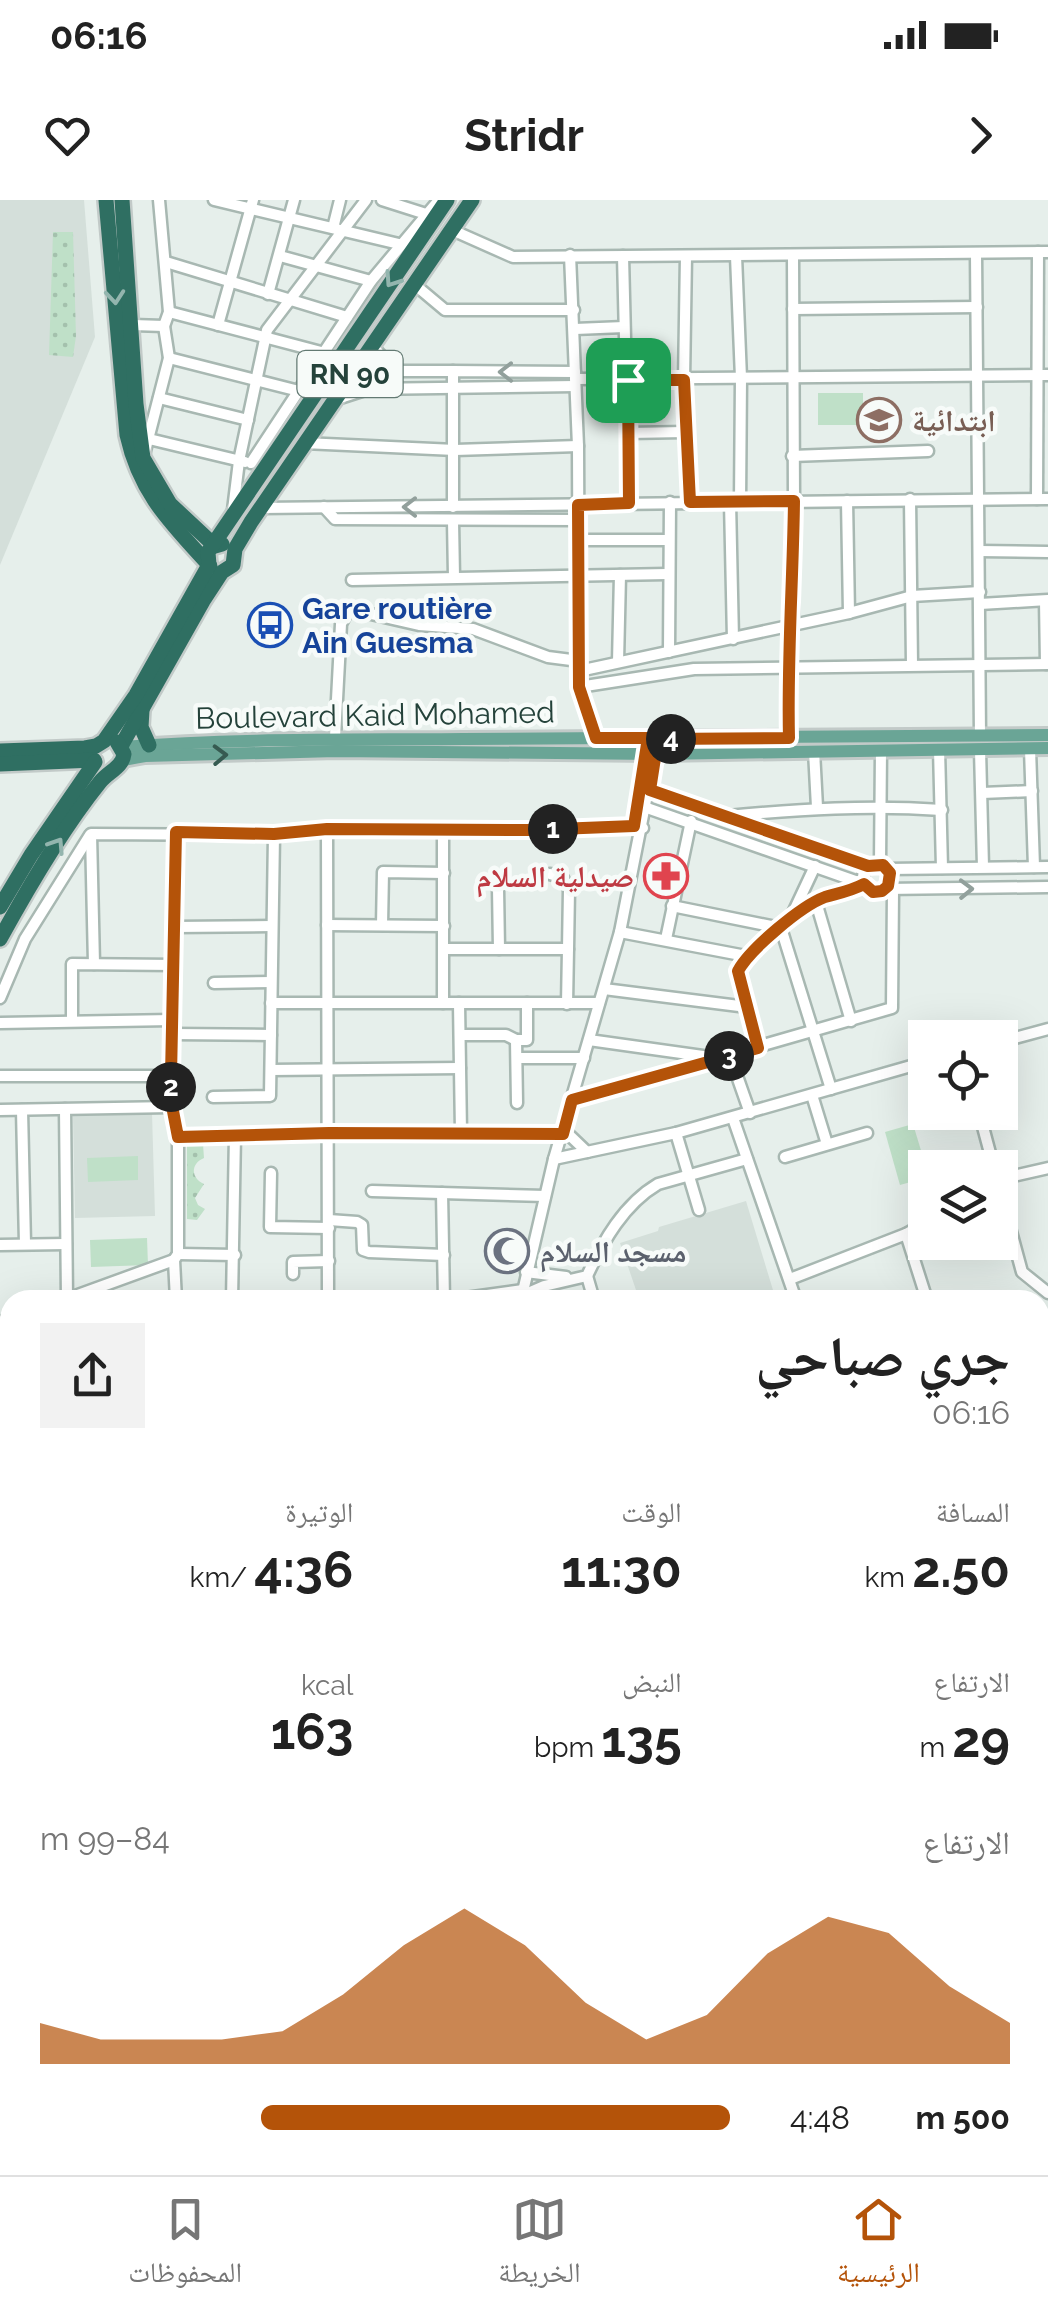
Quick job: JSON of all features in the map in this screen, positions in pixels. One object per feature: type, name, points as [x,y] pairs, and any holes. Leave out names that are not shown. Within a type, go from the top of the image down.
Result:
[{"type":"highway","points":[[106,200],[127,435],[133,464],[150,498],[215,568]]},
{"type":"highway","points":[[122,200],[136,404],[144,458],[170,504],[215,546]]},
{"type":"highway","name":"RN 90","points":[[215,546],[258,466],[447,200]]},
{"type":"highway","name":"RN 90","points":[[233,552],[472,200]]},
{"type":"highway","points":[[0,906],[215,568],[233,565],[233,552],[223,544],[208,552],[215,568]]},
{"type":"highway","points":[[0,939],[60,841],[120,756],[215,568]]},
{"type":"highway","points":[[142,706],[141,727],[149,745]]},
{"type":"highway","points":[[0,764],[55,762],[97,752],[112,740],[120,756]]},
{"type":"highway","points":[[0,750],[97,752]]},
{"type":"highway","points":[[97,752],[101,768],[120,756]]},
{"type":"highway","points":[[55,762],[74,772],[70,797]]},
{"type":"main road","name":"Boulevard Kaid Mohamed","points":[[120,756],[149,745],[212,740],[596,738],[652,746],[814,751],[939,749],[1048,735]]},
{"type":"main road","name":"Boulevard Kaid Mohamed","points":[[120,756],[652,746],[789,738],[1048,748]]},
{"type":"street","points":[[144,458],[169,358],[164,326],[169,312],[166,262],[159,200]]},
{"type":"street","points":[[214,200],[252,204],[289,218],[399,244]]},
{"type":"street","points":[[268,294],[294,200]]},
{"type":"street","points":[[338,229],[340,200]]},
{"type":"street","points":[[232,516],[239,461],[268,330],[317,265],[338,229],[366,200]]},
{"type":"street","points":[[382,200],[426,214]]},
{"type":"street","points":[[149,439],[258,466],[298,391],[370,281],[438,200]]},
{"type":"street","points":[[218,325],[252,204]]},
{"type":"street","points":[[261,508],[1042,499],[1043,252],[514,257],[452,230]]},
{"type":"street","points":[[570,254],[578,446],[579,687],[596,738]]},
{"type":"street","points":[[976,254],[983,867]]},
{"type":"street","points":[[280,256],[370,281]]},
{"type":"street","points":[[623,256],[629,503]]},
{"type":"street","points":[[686,256],[684,380],[690,502]]},
{"type":"street","points":[[733,639],[741,378],[736,256]]},
{"type":"street","points":[[789,738],[787,667],[793,626],[794,501],[792,256]]},
{"type":"street","points":[[166,262],[346,318]]},
{"type":"street","points":[[414,284],[445,310],[574,310]]},
{"type":"street","points":[[793,309],[977,307]]},
{"type":"street","points":[[169,312],[325,353]]},
{"type":"street","points":[[133,325],[164,326]]},
{"type":"street","points":[[575,329],[624,327]]},
{"type":"street","points":[[371,345],[396,371],[575,379],[1043,374]]},
{"type":"street","points":[[169,358],[298,391]]},
{"type":"street","points":[[453,372],[453,507]]},
{"type":"street","points":[[333,400],[368,389],[575,379]]},
{"type":"street","points":[[159,398],[248,420]]},
{"type":"street","points":[[628,433],[685,432]]},
{"type":"street","points":[[304,444],[454,450],[578,446]]},
{"type":"street","points":[[792,456],[928,452]]},
{"type":"street","points":[[910,499],[912,665]]},
{"type":"street","points":[[847,501],[849,614]]},
{"type":"street","points":[[668,652],[670,502]]},
{"type":"street","points":[[324,508],[335,519],[578,520]]},
{"type":"street","points":[[453,521],[454,578]]},
{"type":"street","points":[[578,540],[667,540]]},
{"type":"street","points":[[979,551],[1048,552]]},
{"type":"street","points":[[352,580],[667,574]]},
{"type":"street","points":[[618,662],[620,575]]},
{"type":"street","points":[[335,738],[341,624],[349,609],[428,626],[473,629],[579,666],[733,639],[912,596],[1047,600],[1047,664],[694,669],[579,687]]},
{"type":"street","points":[[691,647],[694,669]]},
{"type":"street","points":[[638,827],[647,808],[652,746]]},
{"type":"street","points":[[523,1290],[554,1159],[620,932],[652,746]]},
{"type":"street","points":[[939,749],[942,868]]},
{"type":"street","points":[[1030,749],[1034,867]]},
{"type":"street","points":[[572,1100],[892,1008],[890,882],[879,866],[881,750]]},
{"type":"street","points":[[814,751],[816,807]]},
{"type":"street","points":[[650,790],[879,866],[1048,867]]},
{"type":"street","points":[[982,793],[1032,790]]},
{"type":"street","points":[[726,817],[816,807],[942,810]]},
{"type":"street","points":[[647,808],[864,884],[873,892],[1048,888]]},
{"type":"street","points":[[666,939],[691,822]]},
{"type":"street","points":[[91,834],[638,827]]},
{"type":"street","points":[[443,1003],[444,828]]},
{"type":"street","points":[[327,829],[328,1290]]},
{"type":"street","points":[[176,832],[171,1076],[178,1137],[176,1290]]},
{"type":"street","points":[[91,834],[94,964]]},
{"type":"street","points":[[0,998],[25,939],[91,834]]},
{"type":"street","points":[[213,1096],[270,1096],[274,834]]},
{"type":"street","points":[[791,917],[815,866]]},
{"type":"street","points":[[864,884],[862,876],[879,866]]},
{"type":"street","points":[[382,925],[384,872],[444,873]]},
{"type":"street","points":[[550,874],[563,878],[568,890],[567,1004]]},
{"type":"street","points":[[758,1048],[738,971],[746,956],[791,917],[816,902],[864,884]]},
{"type":"street","points":[[498,888],[499,949]]},
{"type":"street","points":[[816,902],[852,1021]]},
{"type":"street","points":[[672,906],[781,928]]},
{"type":"street","points":[[327,924],[444,926]]},
{"type":"street","points":[[175,927],[272,926]]},
{"type":"street","points":[[781,928],[832,1090]]},
{"type":"street","points":[[620,932],[746,956]]},
{"type":"street","points":[[444,949],[568,949]]},
{"type":"street","points":[[72,1022],[72,964],[174,965]]},
{"type":"street","points":[[214,983],[271,982]]},
{"type":"street","points":[[604,988],[747,1007]]},
{"type":"street","points":[[270,1003],[599,1004]]},
{"type":"street","points":[[459,1003],[461,1134]]},
{"type":"street","points":[[460,1034],[506,1034],[516,1040],[527,1040],[528,1004]]},
{"type":"street","points":[[0,1022],[172,1020]]},
{"type":"street","points":[[1018,1037],[1048,1029]]},
{"type":"street","points":[[172,1034],[271,1035]]},
{"type":"street","points":[[516,1040],[517,1103]]},
{"type":"street","points":[[589,1040],[726,1057]]},
{"type":"street","points":[[726,1057],[750,1113]]},
{"type":"street","points":[[516,1058],[584,1058]]},
{"type":"street","points":[[554,1159],[676,1133],[908,1067]]},
{"type":"street","points":[[271,1070],[460,1068]]},
{"type":"street","points":[[0,1076],[171,1076]]},
{"type":"street","points":[[812,1095],[827,1144]]},
{"type":"street","points":[[0,1110],[172,1106]]},
{"type":"street","points":[[22,1110],[25,1244]]},
{"type":"street","points":[[65,1110],[65,1290]]},
{"type":"street","points":[[733,1118],[793,1290]]},
{"type":"street","points":[[178,1137],[564,1132],[587,1152]]},
{"type":"street","points":[[785,1157],[866,1132]]},
{"type":"street","points":[[676,1133],[699,1210]]},
{"type":"street","points":[[232,1290],[236,1136]]},
{"type":"street","points":[[591,1290],[586,1276],[601,1245],[634,1203],[658,1184],[747,1159]]},
{"type":"street","points":[[1018,1175],[1048,1168]]},
{"type":"street","points":[[272,1173],[270,1227],[358,1222],[362,1225],[363,1250],[444,1256]]},
{"type":"street","points":[[372,1191],[546,1196]]},
{"type":"street","points":[[442,1193],[444,1256],[453,1290]]},
{"type":"street","points":[[790,1279],[906,1234],[923,1290]]},
{"type":"street","points":[[0,1245],[66,1244]]},
{"type":"street","points":[[91,1290],[176,1257],[234,1255]]},
{"type":"street","points":[[1018,1257],[1022,1272],[1044,1290]]},
{"type":"street","points":[[292,1274],[292,1262],[329,1261]]},
{"type":"street","points":[[526,1272],[572,1278]]},
{"type":"street","points":[[537,1290],[586,1276]]},
{"type":"shaded area","points":[[0,200],[84,200],[95,337],[0,565]]},
{"type":"shaded area","points":[[152,1113],[155,1216],[75,1218],[73,1116]]},
{"type":"shaded area","points":[[746,1201],[773,1290],[636,1290],[620,1243],[658,1231],[659,1227]]},
{"type":"green space","points":[[53,232],[73,232],[73,357],[49,355]]},
{"type":"green space","points":[[818,393],[863,393],[863,425],[818,425]]},
{"type":"green space","points":[[908,1125],[908,1130],[915,1130],[921,1150],[908,1150],[908,1183],[900,1185],[885,1132]]},
{"type":"green space","points":[[187,1144],[203,1144],[204,1158],[194,1171],[204,1184],[195,1198],[205,1209],[197,1220],[187,1219]]},
{"type":"green space","points":[[138,1156],[138,1180],[88,1182],[87,1158]]},
{"type":"green space","points":[[147,1238],[148,1265],[91,1267],[90,1240]]},
{"type":"place","name":"ابتدائية","points":[[879,420]]},
{"type":"place","name":"Gare routière Ain Guesma","points":[[270,625]]},
{"type":"place","name":"صيدلية السلام","points":[[666,876]]},
{"type":"place","name":"مسجد السلام","points":[[507,1251]]},
{"type":"route","points":[[628,380],[684,380],[690,502],[794,501],[793,626],[787,667],[789,738],[658,739],[650,790],[868,866],[886,866],[890,873],[888,886],[873,892],[864,884],[823,898],[791,917],[746,956],[738,971],[758,1048],[572,1100],[563,1134],[178,1137],[171,1076],[176,832],[274,834],[327,829],[532,830],[634,826],[648,738],[596,738],[579,687],[578,505],[629,503],[628,380]]}]
